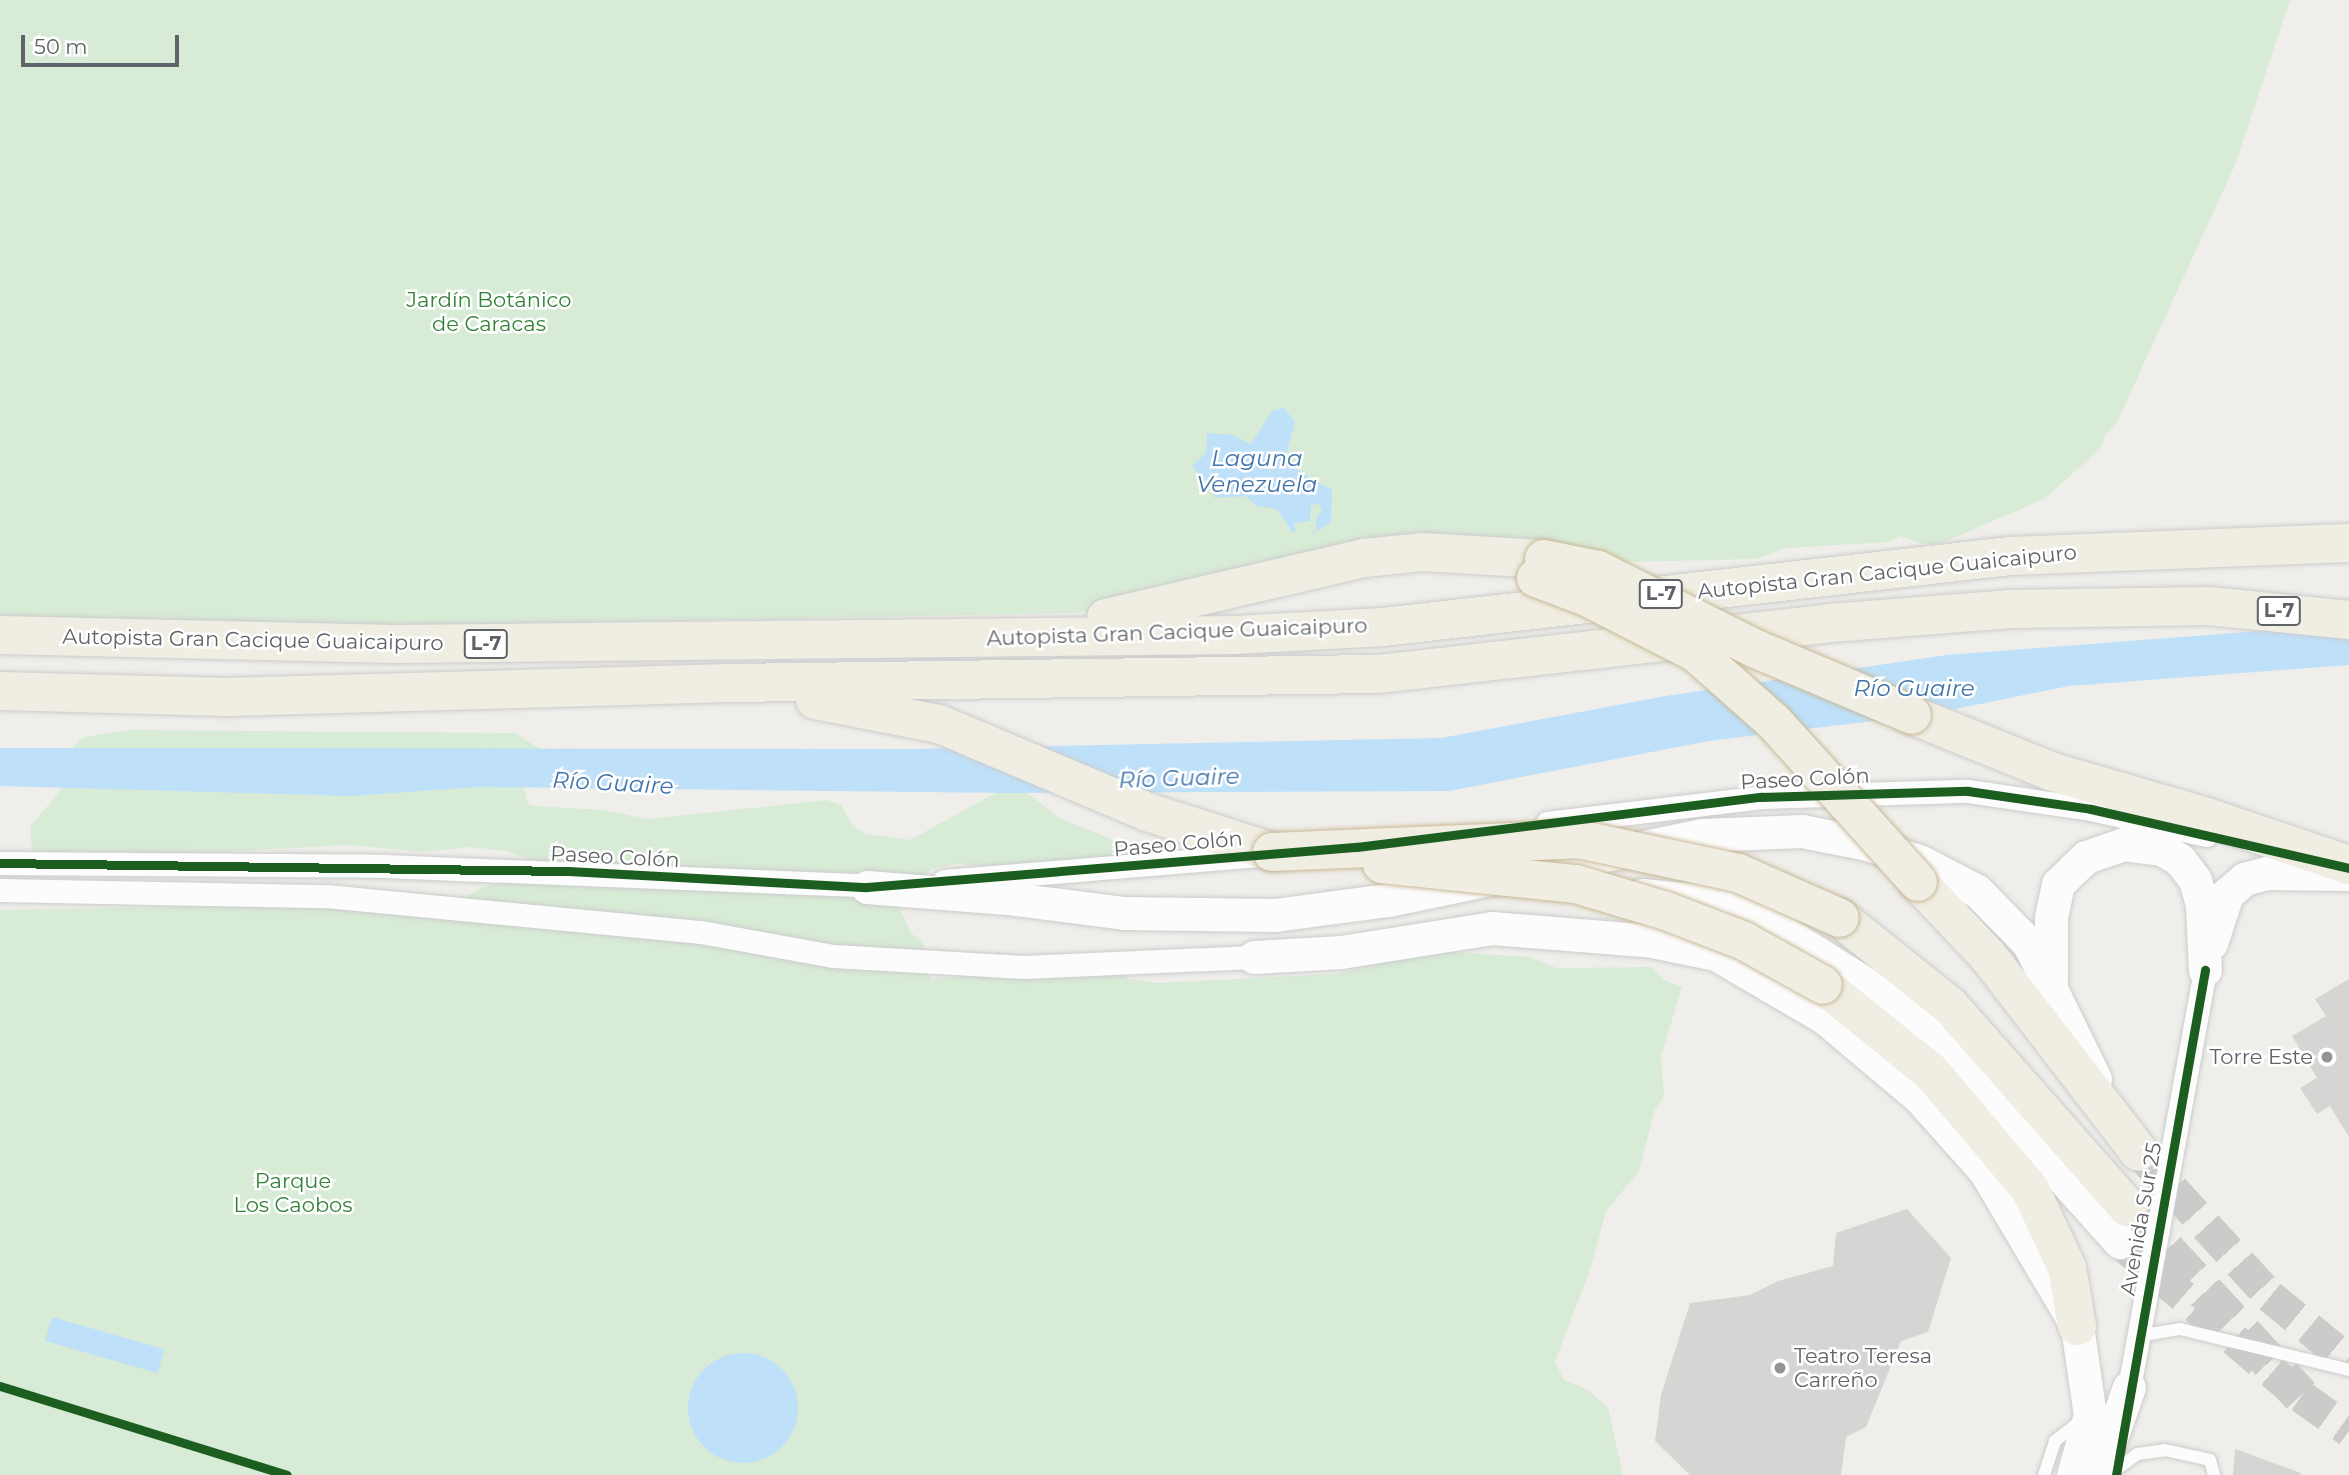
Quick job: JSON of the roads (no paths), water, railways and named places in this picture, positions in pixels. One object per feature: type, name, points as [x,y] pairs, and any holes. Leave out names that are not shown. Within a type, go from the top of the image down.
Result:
[{"type":"highway","name":"Autopista Gran Cacique Guaicaipuro","points":[[0,635],[396,644],[1235,635],[1383,627],[2010,556],[2339,541]]},
{"type":"highway","points":[[973,638],[1152,611],[1364,558],[1422,552],[1540,569],[1598,570],[1756,649],[2050,772],[2207,817],[2349,867]]},
{"type":"highway","points":[[1540,569],[1587,597],[1696,653],[1774,722],[1988,956],[2139,1153]]},
{"type":"highway","name":"Autopista Gran Cacique Guaicaipuro","points":[[0,691],[227,697],[730,683],[1378,674],[1830,623],[2011,609],[2209,606],[2349,620]]},
{"type":"highway","points":[[730,683],[890,712],[939,724],[1147,812],[1272,852],[1576,884],[1666,911],[1744,941],[1823,985],[1931,1073],[2030,1189],[2067,1268],[2077,1326]]},
{"type":"highway","points":[[1272,852],[1578,839],[1738,873],[1840,918],[1950,1006],[2124,1225]]},
{"type":"main road","points":[[867,887],[1007,898],[1124,913],[1275,915],[1388,900],[1702,835],[1802,831],[1867,844],[1921,862],[1967,885],[2029,944],[2051,984],[2087,1066],[2139,1153]]},
{"type":"main road","points":[[2051,984],[2051,917],[2057,884],[2086,857],[2123,844],[2162,849],[2180,860],[2195,880],[2202,905],[2205,970]]},
{"type":"main road","points":[[2205,970],[2227,894],[2244,879],[2267,873],[2349,874]]},
{"type":"main road","points":[[1254,957],[1503,897],[1655,895],[1717,902],[1765,920],[1917,1016],[2124,1225]]},
{"type":"main road","points":[[1254,957],[1341,952],[1492,928],[1652,941],[1716,954],[1825,1018],[1920,1098],[1985,1171],[2077,1326],[2090,1415],[2082,1475]]},
{"type":"main road","points":[[2110,1473],[2129,1387]]},
{"type":"main road","points":[[2073,1475],[2090,1415]]},
{"type":"street","name":"Paseo Colón","points":[[0,863],[568,871],[867,887],[1357,847],[1761,797],[1968,791],[2091,808],[2349,867]]},
{"type":"street","points":[[0,890],[326,896],[674,929],[833,956],[1024,967],[1254,957]]},
{"type":"street","name":"Avenida Sur 25","points":[[2129,1387],[2205,970]]},
{"type":"lane","points":[[2138,1336],[2180,1329],[2349,1370]]},
{"type":"lane","points":[[2044,1475],[2055,1441],[2090,1415]]},
{"type":"lane","points":[[2110,1473],[2138,1454],[2165,1450],[2210,1460],[2214,1475]]},
{"type":"water","name":"Laguna Venezuela","points":[[1284,408],[1295,422],[1284,462],[1332,490],[1331,522],[1315,533],[1311,533],[1317,530],[1315,520],[1322,510],[1318,503],[1311,506],[1310,521],[1294,523],[1296,531],[1292,532],[1277,509],[1257,506],[1245,496],[1214,498],[1215,490],[1192,466],[1206,453],[1207,433],[1233,435],[1251,444],[1272,411]]},
{"type":"water","name":"Río Guaire","points":[[2349,624],[2349,665],[2069,686],[1931,714],[1709,741],[1449,791],[1009,793],[476,787],[351,796],[0,786],[0,748],[909,749],[1441,738],[1666,696],[1947,655]]},
{"type":"water","points":[[52,1317],[164,1349],[158,1373],[45,1341]]},
{"type":"water","points":[[743,1353],[764,1358],[782,1369],[793,1387],[798,1408],[793,1429],[782,1447],[764,1458],[743,1463],[722,1458],[704,1447],[693,1429],[688,1408],[693,1387],[704,1369],[722,1358]]},
{"type":"tunnel","points":[[2139,1152],[2270,1296],[2349,1361]]},
{"type":"tunnel","points":[[2128,1208],[2301,1396]]},
{"type":"tunnel","points":[[2120,1242],[2301,1396],[2349,1430]]},
{"type":"place","name":"Torre Este","points":[[2327,1057]]},
{"type":"place","name":"Teatro Teresa Carreño","points":[[1780,1368]]},
{"type":"park label","name":"Jardín Botánico de Caracas","points":[[489,312]]},
{"type":"park label","name":"Parque Los Caobos","points":[[293,1193]]}]
